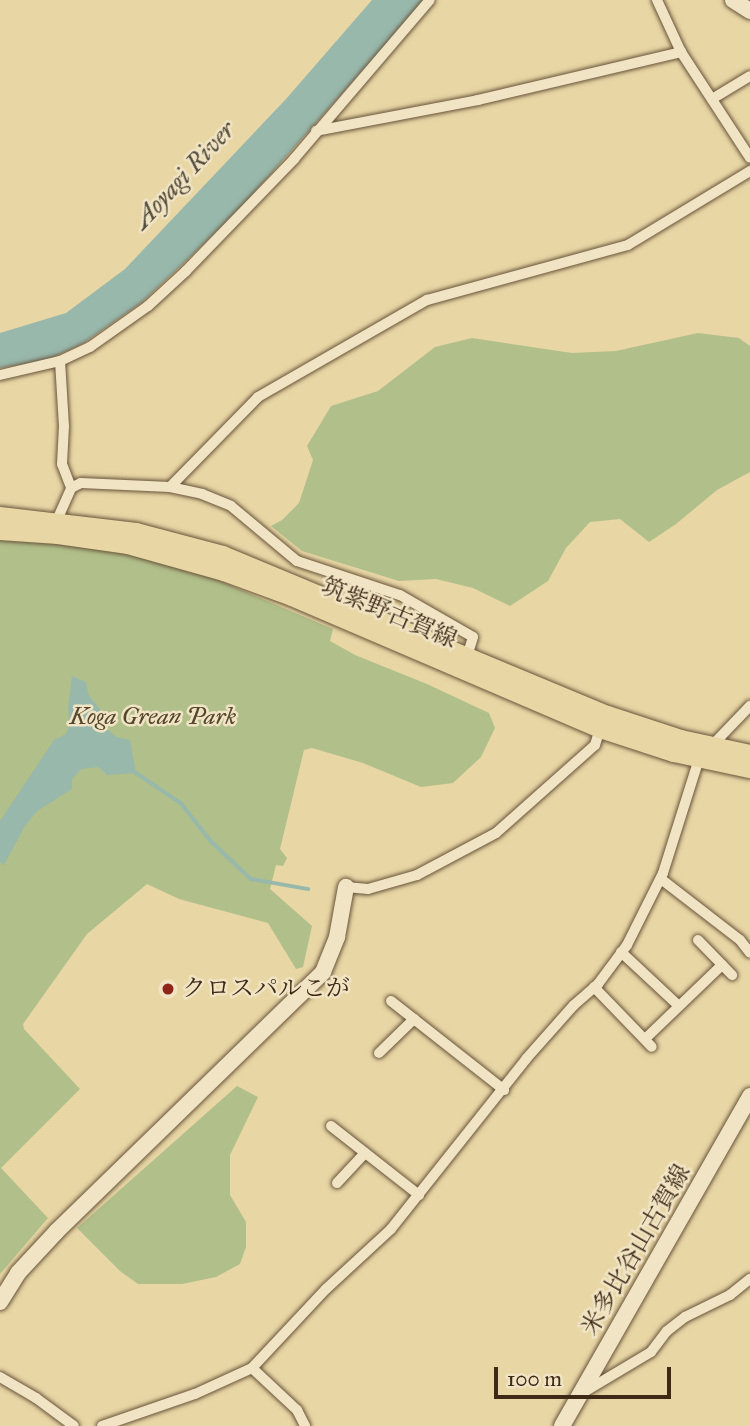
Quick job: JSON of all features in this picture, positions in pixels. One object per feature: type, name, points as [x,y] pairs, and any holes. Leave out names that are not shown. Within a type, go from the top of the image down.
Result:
[{"type":"main road","name":"筑紫野古賀線","points":[[0,516],[57,520],[136,532],[223,555],[608,715],[750,769]]},
{"type":"main road","name":"筑紫野古賀線","points":[[0,531],[58,535],[128,545],[224,572],[292,597],[600,729],[704,753],[750,754]]},
{"type":"street","points":[[0,374],[60,361],[90,347],[158,297],[285,168],[430,0]]},
{"type":"street","points":[[657,0],[681,52],[750,158]]},
{"type":"street","points":[[733,0],[750,11]]},
{"type":"street","points":[[316,131],[478,100],[681,52]]},
{"type":"street","points":[[712,99],[750,76]]},
{"type":"street","points":[[170,487],[258,397],[427,300],[628,244],[750,171]]},
{"type":"street","points":[[57,520],[71,488],[62,464],[64,426],[60,361]]},
{"type":"street","points":[[71,488],[91,482],[170,487],[202,494],[231,506],[297,561],[400,595],[473,637],[467,657]]},
{"type":"street","points":[[102,1426],[195,1394],[252,1368],[326,1289],[391,1229],[550,1032],[594,987],[621,952],[660,879],[704,753],[750,706]]},
{"type":"street","points":[[0,1301],[18,1273],[57,1231],[323,972],[337,937],[346,887],[368,889],[417,875],[496,833],[595,745],[600,729]]},
{"type":"street","points":[[660,879],[740,940],[750,953]]},
{"type":"street","points":[[698,940],[732,975]]},
{"type":"street","points":[[621,952],[680,1006]]},
{"type":"street","points":[[594,987],[648,1043],[680,1006],[722,965]]},
{"type":"street","points":[[391,1001],[504,1090]]},
{"type":"street","points":[[379,1053],[414,1019]]},
{"type":"street","name":"米多比谷山古賀線","points":[[562,1426],[750,1096]]},
{"type":"street","points":[[331,1126],[419,1195]]},
{"type":"street","points":[[337,1183],[365,1153]]},
{"type":"street","points":[[581,1393],[651,1352],[667,1331],[685,1317],[730,1294],[750,1279]]},
{"type":"street","points":[[252,1368],[297,1410],[305,1426]]},
{"type":"street","points":[[0,1377],[36,1398],[74,1426]]},
{"type":"green space","points":[[698,333],[739,338],[750,346],[750,472],[717,490],[676,524],[649,542],[620,519],[590,522],[566,548],[548,581],[510,606],[473,588],[436,579],[399,581],[302,551],[271,526],[282,520],[299,503],[313,460],[307,446],[331,406],[378,391],[435,347],[472,338],[572,353],[616,351]]},
{"type":"green space","name":"Koga Grean Park","points":[[0,536],[168,559],[333,629],[330,641],[355,655],[489,713],[495,728],[481,757],[453,783],[421,787],[363,763],[312,748],[304,750],[280,849],[287,858],[283,866],[276,865],[270,889],[312,926],[303,967],[296,969],[268,923],[179,899],[147,884],[87,934],[23,1024],[24,1029],[80,1089],[1,1168],[48,1218],[0,1274]]},
{"type":"green space","points":[[237,1086],[258,1097],[230,1155],[230,1195],[246,1222],[246,1247],[240,1264],[216,1277],[182,1284],[138,1284],[120,1271],[77,1228]]},
{"type":"shaded area","points":[[372,0],[425,0],[244,204],[141,303],[82,344],[47,360],[0,368],[0,333],[66,313],[125,269],[286,99]]},
{"type":"shaded area","points":[[72,676],[86,682],[89,696],[104,714],[107,729],[116,737],[130,740],[136,773],[107,775],[98,767],[81,769],[72,779],[72,789],[37,811],[25,826],[4,865],[0,862],[0,821],[54,740],[66,734],[70,723],[68,709]]},
{"type":"waterway","points":[[132,770],[182,804],[211,841],[251,879],[308,889]]},
{"type":"place","name":"クロスパルこが","points":[[168,989]]},
{"type":"water label","name":"Aoyagi River","points":[[184,175]]}]
